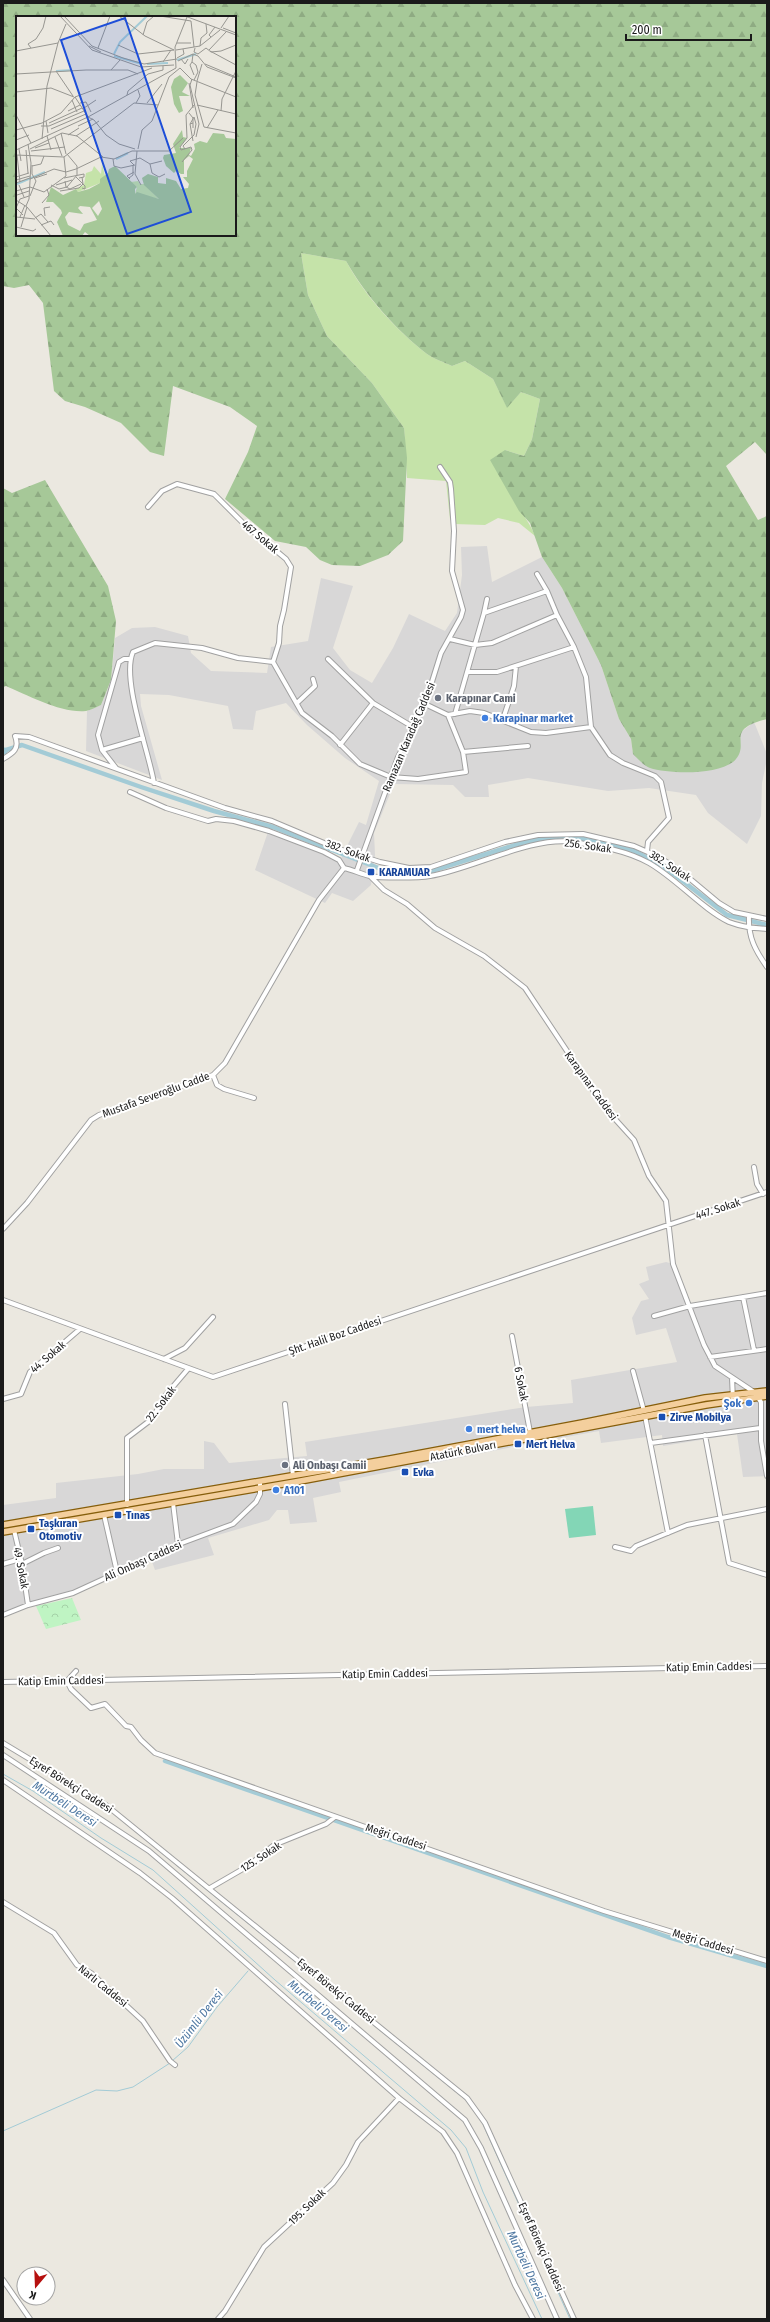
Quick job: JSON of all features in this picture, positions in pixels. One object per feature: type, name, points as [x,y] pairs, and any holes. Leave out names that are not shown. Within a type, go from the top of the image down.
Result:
[{"type":"main road","points":[[755,1394],[767,1391]]},
{"type":"main road","name":"Atatürk Bulvarı","points":[[3,1532],[173,1503],[260,1485],[755,1394]]},
{"type":"main road","points":[[755,1394],[767,1396]]},
{"type":"main road","name":"Atatürk Bulvarı","points":[[3,1525],[260,1485],[292,1476],[530,1432],[644,1414]]},
{"type":"street","name":"Ramazan Karadağ Caddesi","points":[[358,868],[398,757],[425,704],[441,653],[462,617],[462,610],[452,572],[454,531],[450,482],[440,467]]},
{"type":"street","name":"467 Sokak","points":[[148,507],[162,491],[177,484],[214,494],[244,524],[286,559],[290,567],[284,610],[280,626],[279,643],[272,662]]},
{"type":"street","points":[[537,574],[547,591],[574,647],[586,677],[591,727],[610,754],[624,764],[655,776],[662,782],[669,818],[648,842],[648,851]]},
{"type":"street","points":[[484,613],[547,591]]},
{"type":"street","points":[[455,714],[469,672],[487,599]]},
{"type":"street","points":[[450,639],[476,645],[492,643],[558,615]]},
{"type":"street","points":[[154,783],[134,704],[130,659],[133,652],[155,643],[202,648],[238,658],[272,662],[302,713],[360,764],[391,777],[418,780],[466,772],[463,752],[448,715]]},
{"type":"street","points":[[469,672],[497,672],[574,647]]},
{"type":"street","points":[[117,769],[102,750],[98,734],[100,723],[116,681],[119,662],[124,659],[130,659]]},
{"type":"street","points":[[328,659],[373,703],[413,727]]},
{"type":"street","points":[[503,719],[514,686],[516,666]]},
{"type":"street","points":[[297,703],[315,686],[313,679]]},
{"type":"street","points":[[340,745],[373,703]]},
{"type":"street","points":[[425,704],[448,715],[477,712],[503,719],[531,732],[546,733],[591,727]]},
{"type":"street","name":"382. Sokak","points":[[3,759],[16,750],[18,743],[15,736],[29,736],[234,811],[272,821],[362,857],[409,868],[431,867],[511,841],[538,834],[583,834],[634,846],[648,851],[683,873],[719,903],[734,912],[749,917],[767,919]]},
{"type":"street","points":[[102,750],[143,738]]},
{"type":"street","points":[[463,752],[528,746]]},
{"type":"street","points":[[130,792],[166,808],[208,821],[216,819],[269,830],[324,852],[339,860],[344,868]]},
{"type":"street","name":"256. Sokak","points":[[344,868],[358,868],[370,876],[429,876],[551,842],[572,842],[618,851],[647,862],[669,876],[714,912],[728,921],[767,929]]},
{"type":"street","name":"Mustafa Severoğlu Cadde","points":[[3,1229],[27,1203],[91,1120],[99,1115],[213,1075],[225,1063],[244,1033],[319,900],[344,868]]},
{"type":"street","name":"Karapınar Caddesi","points":[[370,876],[384,890],[407,904],[435,928],[484,956],[525,988],[605,1108],[634,1140],[649,1176],[666,1201],[670,1225],[673,1264],[715,1366],[755,1394]]},
{"type":"street","points":[[749,917],[749,926],[754,947],[767,967]]},
{"type":"street","points":[[213,1075],[217,1085],[254,1098]]},
{"type":"street","points":[[754,1167],[757,1184],[765,1193]]},
{"type":"street","name":"447. Sokak","points":[[670,1225],[765,1193]]},
{"type":"street","name":"Şht. Halil Boz Caddesi","points":[[3,1300],[213,1378],[670,1225]]},
{"type":"street","points":[[654,1316],[690,1306],[767,1293]]},
{"type":"street","points":[[743,1297],[754,1350]]},
{"type":"street","points":[[164,1359],[185,1348],[213,1317]]},
{"type":"street","name":"44. Sokak","points":[[3,1399],[21,1394],[30,1372],[80,1329]]},
{"type":"street","name":"6 Sokak","points":[[512,1336],[530,1432]]},
{"type":"street","points":[[710,1357],[767,1349]]},
{"type":"street","name":"22. Sokak","points":[[127,1505],[127,1438],[152,1420],[165,1396],[188,1369]]},
{"type":"street","points":[[633,1371],[651,1443],[668,1533]]},
{"type":"street","points":[[732,1378],[733,1397]]},
{"type":"street","points":[[755,1394],[761,1402],[760,1428],[767,1476]]},
{"type":"street","points":[[286,1404],[292,1476]]},
{"type":"street","points":[[651,1443],[760,1428]]},
{"type":"street","points":[[705,1435],[730,1563],[767,1575]]},
{"type":"street","name":"Ali Onbaşı Caddesi","points":[[3,1615],[28,1605],[73,1593],[178,1544],[233,1524],[256,1502],[260,1494],[260,1485]]},
{"type":"street","points":[[173,1503],[178,1544]]},
{"type":"street","points":[[616,1548],[631,1551],[687,1525],[767,1509]]},
{"type":"street","points":[[104,1515],[117,1572]]},
{"type":"street","name":"49. Sokak","points":[[14,1530],[22,1564],[28,1605]]},
{"type":"street","points":[[22,1564],[58,1548]]},
{"type":"street","points":[[3,1564],[20,1559]]},
{"type":"street","name":"Katip Emin Caddesi","points":[[3,1682],[767,1666]]},
{"type":"street","points":[[67,1681],[76,1671]]},
{"type":"street","name":"Meğri Caddesi","points":[[67,1681],[71,1689],[91,1708],[106,1704],[126,1726],[131,1727],[141,1740],[155,1753],[334,1817],[440,1852],[612,1914],[767,1961]]},
{"type":"street","name":"Eşref Börekçi Caddesi","points":[[3,1743],[106,1805],[467,2098],[476,2108],[574,2319]]},
{"type":"street","points":[[3,1754],[149,1851],[465,2120],[481,2148],[557,2319]]},
{"type":"street","points":[[3,1780],[140,1873],[172,1898],[399,2098],[443,2132],[451,2143],[515,2285],[533,2319]]},
{"type":"street","name":"125. Sokak","points":[[210,1888],[248,1866],[274,1846],[326,1824],[334,1817]]},
{"type":"street","name":"Narlı Caddesi","points":[[3,1902],[54,1933],[77,1965],[91,1973],[143,2021],[173,2063]]},
{"type":"street","name":"195. Sokak","points":[[218,2319],[226,2311],[264,2247],[333,2183],[346,2165],[358,2142],[399,2098]]},
{"type":"street","points":[[3,2280],[30,2319]]},
{"type":"shaded area","points":[[487,546],[492,582],[542,557],[562,588],[601,665],[619,719],[631,739],[633,754],[740,750],[739,740],[741,732],[754,722],[767,754],[767,759],[762,783],[761,816],[747,844],[708,813],[696,795],[649,788],[608,791],[528,778],[488,785],[489,797],[465,797],[453,785],[394,784],[374,833],[375,855],[371,885],[353,901],[332,893],[325,903],[255,870],[269,829],[341,858],[359,822],[366,825],[379,781],[345,758],[307,725],[286,703],[256,711],[253,730],[233,729],[228,706],[169,695],[140,694],[141,706],[162,780],[86,751],[87,711],[101,705],[111,681],[115,638],[132,628],[155,627],[188,636],[191,653],[211,671],[267,673],[271,647],[308,641],[321,578],[353,586],[333,648],[350,670],[372,683],[393,648],[409,614],[445,631],[457,613],[462,575],[461,547]]},
{"type":"shaded area","points":[[666,1262],[673,1264],[690,1305],[767,1293],[767,1476],[743,1477],[737,1434],[663,1446],[662,1435],[601,1443],[599,1431],[339,1482],[341,1492],[313,1498],[317,1522],[290,1524],[288,1510],[277,1510],[269,1520],[208,1538],[214,1555],[155,1570],[151,1559],[73,1593],[28,1605],[3,1615],[3,1505],[56,1498],[56,1483],[138,1474],[164,1469],[204,1469],[204,1441],[214,1443],[229,1463],[307,1456],[305,1442],[526,1407],[573,1403],[571,1380],[677,1362],[666,1328],[636,1335],[632,1318],[641,1301],[649,1299],[639,1284],[649,1280],[646,1267]]},
{"type":"green space","points":[[3,3],[767,3],[767,455],[755,442],[726,466],[758,520],[767,516],[767,719],[754,723],[742,732],[740,753],[729,765],[719,768],[707,771],[669,772],[646,766],[633,754],[631,739],[619,719],[601,665],[562,588],[542,557],[530,523],[519,511],[490,460],[505,450],[524,456],[532,439],[540,399],[521,392],[507,408],[493,379],[465,361],[452,366],[427,354],[404,334],[382,311],[363,287],[346,261],[301,253],[308,295],[327,336],[372,383],[404,428],[407,458],[403,541],[388,555],[360,566],[332,565],[320,560],[306,547],[275,541],[225,499],[248,452],[257,426],[230,407],[173,386],[164,456],[150,452],[121,423],[85,407],[65,401],[54,391],[43,303],[29,285],[14,288],[3,286]]},
{"type":"green space","points":[[301,253],[346,261],[362,287],[392,323],[415,344],[427,354],[452,366],[465,361],[493,379],[507,407],[521,392],[540,399],[532,439],[524,456],[505,450],[508,490],[535,536],[519,523],[498,518],[485,525],[454,524],[450,519],[446,481],[407,478],[404,428],[372,383],[327,336],[308,295]]},
{"type":"green space","points":[[45,480],[108,586],[116,621],[111,680],[101,705],[86,711],[67,710],[56,707],[6,686],[3,687],[3,488],[12,493]]},
{"type":"green space","points":[[593,1506],[596,1535],[569,1538],[565,1509]]},
{"type":"green space","points":[[72,1598],[81,1620],[46,1629],[36,1606]]},
{"type":"waterway","points":[[3,751],[22,745],[214,811],[273,827],[381,869],[428,872],[525,842],[562,836],[597,841],[634,851],[663,866],[727,915],[767,925]]},
{"type":"waterway","points":[[767,1426],[767,1458]]},
{"type":"waterway","points":[[165,1761],[668,1937],[767,1966]]},
{"type":"waterway","name":"Murtbeli Deresi","points":[[3,1774],[33,1791],[101,1838],[153,1870],[275,1980],[451,2130],[466,2148],[483,2192],[542,2319]]},
{"type":"waterway","points":[[175,1864],[466,2100]]},
{"type":"waterway","name":"Üzümlü Deresi","points":[[172,2061],[188,2047],[217,2007],[248,1971]]},
{"type":"waterway","name":"Üzümlü Deresi","points":[[3,2131],[96,2090],[117,2091],[133,2087],[170,2063]]},
{"type":"waterway","points":[[482,2122],[570,2319]]},
{"type":"place","name":"Karapınar Cami","points":[[438,698]]},
{"type":"place","name":"Karapinar market","points":[[485,718]]},
{"type":"place","name":"KARAMUAR","points":[[371,872]]},
{"type":"place","name":"Şok","points":[[749,1403]]},
{"type":"place","name":"Zirve Mobilya","points":[[662,1417]]},
{"type":"place","name":"mert helva","points":[[469,1429]]},
{"type":"place","name":"Mert Helva","points":[[518,1444]]},
{"type":"place","name":"Ali Onbaşı Camii","points":[[285,1465]]},
{"type":"place","name":"Evka","points":[[405,1472]]},
{"type":"place","name":"A101","points":[[276,1490]]},
{"type":"place","name":"Tınas","points":[[118,1515]]},
{"type":"place","name":"Taşkıran Otomotiv","points":[[31,1529]]}]
